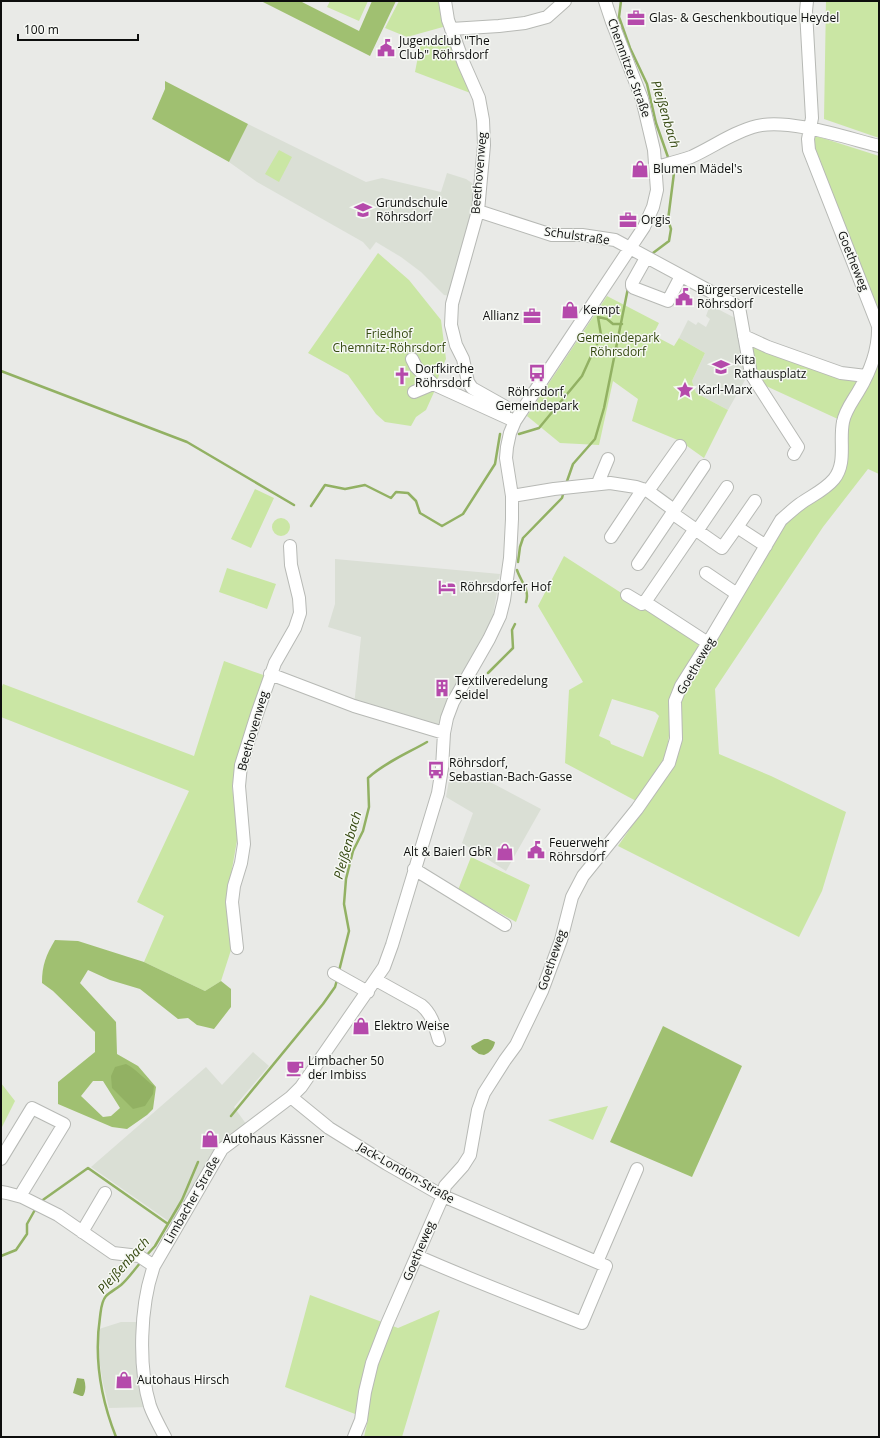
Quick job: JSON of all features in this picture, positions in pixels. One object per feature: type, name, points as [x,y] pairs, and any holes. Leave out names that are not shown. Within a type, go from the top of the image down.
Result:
[{"type":"street","name":"Beethovenweg","points":[[445,1],[448,20],[479,98],[484,120],[484,145],[478,211],[452,304],[451,325],[456,345],[463,359],[468,382],[472,388],[504,406],[504,415]]},
{"type":"street","points":[[451,29],[499,26],[525,23],[547,18],[565,1]]},
{"type":"street","name":"Chemnitzer Straße","points":[[605,1],[642,99],[652,137],[665,164],[653,207],[644,227],[630,249]]},
{"type":"street","name":"Goetheweg","points":[[354,1437],[361,1420],[365,1392],[372,1363],[387,1324],[446,1186],[470,1155],[478,1110],[484,1093],[516,1045],[542,991],[561,940],[572,897],[583,876],[637,809],[669,763],[676,739],[676,701],[682,686],[781,520],[799,504],[826,487],[835,478],[840,468],[842,455],[841,434],[846,412],[866,376],[875,355],[878,326],[809,150],[808,139],[812,118],[806,11],[807,1]]},
{"type":"street","points":[[665,164],[690,157],[744,130],[771,124],[794,125],[879,146]]},
{"type":"street","name":"Schulstraße","points":[[478,211],[552,235],[582,234],[615,240],[739,307],[744,336]]},
{"type":"street","name":"Limbacher Straße","points":[[165,1437],[150,1407],[146,1387],[143,1325],[144,1306],[150,1279],[147,1261],[222,1149],[291,1096],[311,1073],[384,967],[438,793],[447,718],[454,702],[489,639],[502,610],[508,575],[511,541],[512,496],[506,458],[508,440],[515,421],[630,249]]},
{"type":"street","points":[[646,258],[632,283],[634,288],[668,301],[681,276]]},
{"type":"street","points":[[744,336],[768,347],[841,373],[866,376]]},
{"type":"street","points":[[744,336],[751,374],[798,447],[794,454]]},
{"type":"street","points":[[412,359],[416,367],[433,384],[515,421]]},
{"type":"street","points":[[414,392],[433,384]]},
{"type":"street","points":[[611,537],[645,490],[680,446]]},
{"type":"street","points":[[598,483],[608,459]]},
{"type":"street","points":[[638,564],[704,466]]},
{"type":"street","points":[[512,496],[598,483],[610,483],[645,490],[696,530],[722,548],[755,501]]},
{"type":"street","points":[[627,595],[642,604],[646,602],[727,487]]},
{"type":"street","points":[[737,527],[766,546]]},
{"type":"street","name":"Beethovenweg","points":[[238,948],[232,902],[234,886],[241,863],[244,844],[239,786],[242,765],[270,674],[295,628],[300,613],[299,598],[291,565],[290,546]]},
{"type":"street","points":[[706,573],[737,594]]},
{"type":"street","points":[[646,602],[708,643]]},
{"type":"street","points":[[270,674],[354,706],[444,733]]},
{"type":"street","points":[[414,869],[505,925]]},
{"type":"street","points":[[338,976],[368,992]]},
{"type":"street","points":[[376,980],[426,1009],[433,1022],[439,1040]]},
{"type":"street","name":"Jack-London-Straße","points":[[291,1096],[329,1128],[387,1164],[443,1196],[597,1262]]},
{"type":"street","points":[[1,1159],[32,1108],[64,1124],[23,1191],[22,1197]]},
{"type":"street","points":[[417,1256],[478,1283],[496,1288],[582,1323],[606,1266],[597,1262],[636,1169]]},
{"type":"street","points":[[1,1192],[22,1197],[58,1215],[113,1254],[139,1256],[147,1261]]},
{"type":"street","points":[[82,1232],[105,1193]]},
{"type":"shaded area","points":[[261,1],[300,1],[359,31],[372,1],[396,1],[370,56]]},
{"type":"shaded area","points":[[165,81],[248,124],[229,162],[152,119],[165,89]]},
{"type":"shaded area","name":"Grundschule Röhrsdorf","points":[[248,124],[366,182],[382,178],[441,192],[447,173],[466,179],[472,183],[475,189],[474,209],[450,296],[444,295],[421,272],[401,257],[376,242],[370,250],[363,242],[257,182],[229,162]]},
{"type":"shaded area","name":"Kita Rathausplatz","points":[[710,305],[737,319],[745,380],[728,410],[696,393],[692,381],[705,353],[679,338],[688,320],[696,325],[698,322],[706,327],[710,319],[706,316]]},
{"type":"shaded area","points":[[335,559],[500,574],[489,639],[444,733],[354,706],[361,637],[328,627],[335,604]]},
{"type":"shaded area","points":[[450,775],[490,782],[541,809],[506,871],[462,843],[473,813],[446,797]]},
{"type":"shaded area","points":[[55,940],[78,941],[144,962],[205,991],[221,981],[231,989],[231,1007],[214,1029],[197,1025],[188,1018],[178,1019],[140,989],[110,980],[88,970],[80,983],[116,1022],[117,1054],[138,1066],[156,1087],[153,1109],[127,1129],[112,1127],[58,1104],[58,1082],[95,1052],[95,1032],[53,991],[42,983],[47,955]],"holes":[[[93,1081],[103,1081],[120,1108],[111,1116],[103,1117],[81,1096]]]},
{"type":"shaded area","points":[[663,1026],[742,1066],[692,1177],[610,1142]]},
{"type":"shaded area","points":[[484,1039],[495,1042],[491,1050],[484,1055],[479,1054],[472,1049],[471,1046]]},
{"type":"shaded area","points":[[253,1052],[269,1066],[234,1107],[249,1128],[222,1149],[177,1227],[91,1167],[206,1067],[222,1085]]},
{"type":"shaded area","points":[[126,1064],[154,1086],[153,1094],[145,1106],[133,1109],[112,1088],[111,1076],[115,1067]]},
{"type":"shaded area","points":[[121,1322],[137,1322],[143,1325],[150,1407],[109,1408],[98,1354],[99,1329]]},
{"type":"shaded area","points":[[77,1378],[84,1379],[85,1392],[83,1396],[73,1393]]},
{"type":"green space","points":[[330,1],[368,1],[359,21],[327,7]]},
{"type":"green space","points":[[399,1],[442,1],[443,27],[407,37],[385,28]]},
{"type":"green space","points":[[826,1],[879,1],[879,138],[824,119]]},
{"type":"green space","points":[[443,36],[450,38],[473,94],[415,72],[421,41]]},
{"type":"green space","points":[[813,135],[879,156],[879,320],[812,147]]},
{"type":"green space","points":[[279,150],[292,157],[279,182],[265,174]]},
{"type":"green space","name":"Friedhof Chemnitz-Röhrsdorf","points":[[378,253],[409,280],[441,320],[446,359],[440,371],[435,390],[426,410],[416,417],[411,426],[385,422],[376,414],[348,375],[308,353]]},
{"type":"green space","name":"Gemeindepark Röhrsdorf","points":[[607,296],[659,323],[653,335],[674,346],[679,338],[705,353],[692,381],[696,393],[728,410],[704,458],[680,441],[632,421],[638,399],[613,381],[599,445],[560,443],[527,416]]},
{"type":"green space","points":[[748,341],[860,380],[840,420],[766,386],[754,374]]},
{"type":"green space","points":[[879,349],[879,474],[868,469],[823,527],[715,689],[719,754],[771,776],[846,812],[822,891],[799,937],[618,846],[670,771],[681,701],[704,658],[790,516],[834,485],[848,417]]},
{"type":"green space","points":[[255,489],[274,498],[251,548],[231,539]]},
{"type":"green space","points":[[281,518],[287,521],[290,527],[287,533],[281,536],[275,533],[272,527],[275,521]]},
{"type":"green space","points":[[564,556],[702,645],[671,710],[665,761],[638,802],[565,763],[569,690],[583,682],[538,606]],"holes":[[[612,699],[655,712],[659,716],[643,757],[611,744],[610,741],[599,736]]]},
{"type":"green space","points":[[227,568],[276,584],[267,609],[219,592]]},
{"type":"green space","points":[[224,661],[269,677],[248,727],[232,786],[238,835],[227,897],[231,950],[221,981],[205,991],[144,962],[164,916],[137,902],[189,791],[1,717],[1,689],[3,684],[194,756]]},
{"type":"green space","points":[[471,857],[530,885],[516,922],[458,890]]},
{"type":"green space","points":[[1,1083],[15,1101],[1,1129]]},
{"type":"green space","points":[[608,1106],[593,1140],[548,1120]]},
{"type":"green space","points":[[310,1295],[398,1328],[440,1310],[402,1437],[364,1437],[368,1419],[285,1387]]},
{"type":"waterway","name":"Pleißenbach","points":[[621,1],[619,17],[630,48],[647,84],[656,123],[669,160]]},
{"type":"waterway","name":"Pleißenbach","points":[[653,253],[669,241],[671,229],[668,220],[674,173],[672,167]]},
{"type":"waterway","name":"Pleißenbach","points":[[566,484],[573,464],[595,439],[604,408],[628,288]]},
{"type":"waterway","points":[[597,344],[601,335],[598,317],[607,319],[613,324],[622,324]]},
{"type":"waterway","points":[[519,434],[539,428],[582,376],[592,354]]},
{"type":"waterway","points":[[1,371],[187,442],[294,505]]},
{"type":"waterway","points":[[311,506],[325,485],[345,489],[365,485],[391,498],[396,492],[408,493],[416,501],[420,513],[442,526],[463,514],[495,464],[500,434]]},
{"type":"waterway","name":"Pleißenbach","points":[[518,562],[523,538],[562,498],[564,491]]},
{"type":"waterway","name":"Pleißenbach","points":[[517,570],[526,590],[526,602]]},
{"type":"waterway","name":"Pleißenbach","points":[[488,673],[513,648],[512,630],[515,624]]},
{"type":"waterway","name":"Pleißenbach","points":[[339,971],[349,931],[344,904],[346,879],[353,851],[363,831],[369,807],[368,778],[389,763],[427,742]]},
{"type":"waterway","name":"Pleißenbach","points":[[231,1116],[323,1004],[335,987],[337,980]]},
{"type":"waterway","name":"Pleißenbach","points":[[145,1257],[155,1246],[182,1200],[198,1162]]},
{"type":"waterway","points":[[40,1202],[88,1168],[168,1224]]},
{"type":"waterway","points":[[1,1256],[16,1250],[27,1234],[27,1224],[36,1208]]},
{"type":"waterway","name":"Pleißenbach","points":[[116,1437],[106,1408],[98,1363],[98,1332],[101,1309],[106,1296],[124,1283],[141,1262]]},
{"type":"place","name":"Glas- & Geschenkboutique Heydel","points":[[636,18]]},
{"type":"place","name":"Jugendclub \"The Club\" Röhrsdorf","points":[[386,48]]},
{"type":"place","name":"Blumen Mädel's","points":[[640,169]]},
{"type":"place","name":"Grundschule Röhrsdorf","points":[[363,210]]},
{"type":"place","name":"Orgis","points":[[628,220]]},
{"type":"place","name":"Bürgerservicestelle Röhrsdorf","points":[[684,297]]},
{"type":"place","name":"Kempt","points":[[570,310]]},
{"type":"place","name":"Allianz","points":[[532,316]]},
{"type":"place","name":"Kita Rathausplatz","points":[[721,367]]},
{"type":"place","name":"Röhrsdorf, Gemeindepark","points":[[537,373]]},
{"type":"place","name":"Dorfkirche Röhrsdorf","points":[[402,376]]},
{"type":"place","name":"Karl-Marx","points":[[685,390]]},
{"type":"place","name":"Röhrsdorfer Hof","points":[[447,587]]},
{"type":"place","name":"Textilveredelung Seidel","points":[[442,688]]},
{"type":"place","name":"Röhrsdorf, Sebastian-Bach-Gasse","points":[[436,770]]},
{"type":"place","name":"Feuerwehr Röhrsdorf","points":[[536,850]]},
{"type":"place","name":"Alt & Baierl GbR","points":[[505,852]]},
{"type":"place","name":"Elektro Weise","points":[[361,1026]]},
{"type":"place","name":"Limbacher 50 der Imbiss","points":[[295,1068]]},
{"type":"place","name":"Autohaus Kässner","points":[[210,1139]]},
{"type":"place","name":"Autohaus Hirsch","points":[[124,1380]]}]
